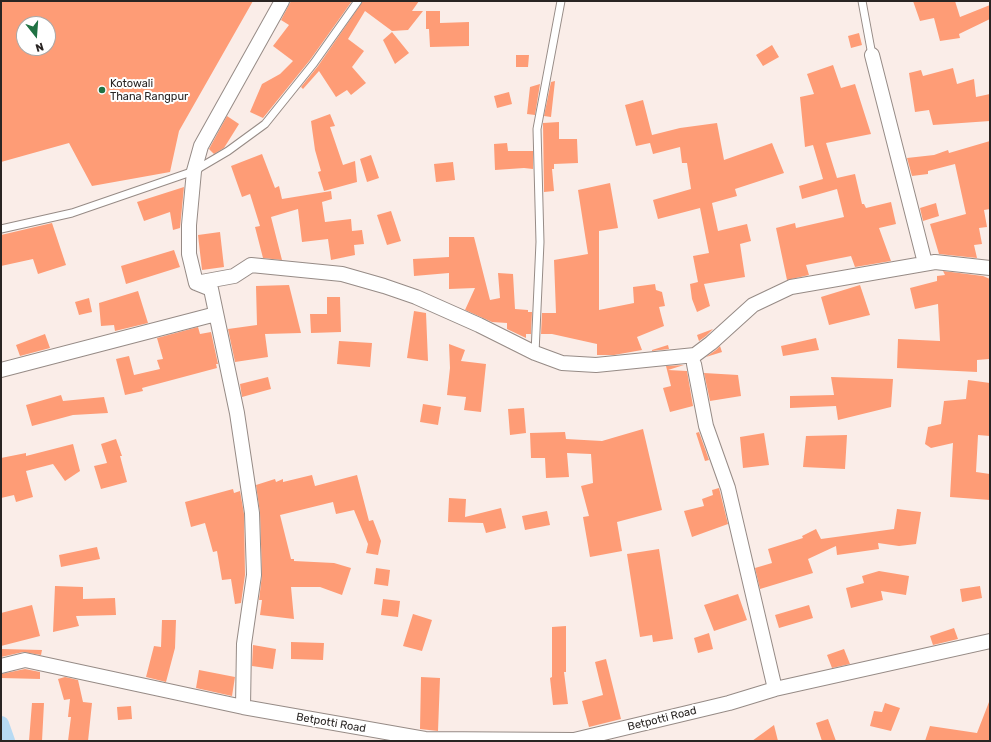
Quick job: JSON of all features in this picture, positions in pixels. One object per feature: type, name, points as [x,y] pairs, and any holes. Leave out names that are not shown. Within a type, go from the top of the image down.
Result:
[{"type":"street","points":[[196,284],[189,254],[194,171],[201,146],[282,1]]},
{"type":"street","points":[[872,55],[925,263]]},
{"type":"street","points":[[196,284],[234,276],[251,265],[342,274],[384,286],[452,312],[535,353],[562,363],[596,365],[695,354],[711,343],[753,305],[791,287],[935,262],[990,268]]},
{"type":"street","points":[[196,284],[211,289],[237,413],[252,513],[254,575],[244,644],[243,707]]},
{"type":"street","points":[[1,370],[216,314]]},
{"type":"street","points":[[694,364],[706,426],[728,488],[775,689]]},
{"type":"street","name":"Betpotti Road","points":[[1,666],[25,660],[243,707],[425,740],[574,740],[729,703],[775,689],[990,641]]},
{"type":"lane","points":[[1,229],[72,213],[194,171],[228,150],[265,124],[314,63],[358,1]]},
{"type":"lane","points":[[535,353],[540,242],[537,129],[561,1]]},
{"type":"lane","points":[[862,1],[872,55]]},
{"type":"building","name":"Kotowali Thana Rangpur","points":[[1,1],[253,1],[179,131],[170,172],[92,186],[69,143],[1,162]]},
{"type":"building","points":[[291,1],[352,1],[310,60],[263,118],[250,112],[262,84],[280,74],[293,61],[273,46],[289,25],[281,20]]},
{"type":"building","points":[[363,1],[419,1],[412,11],[423,11],[408,30],[392,31],[365,11],[348,39],[364,51],[352,67],[366,83],[351,95],[347,90],[336,97],[319,71],[303,89],[301,87],[318,66]]},
{"type":"building","points":[[913,1],[955,1],[960,17],[990,5],[990,19],[959,34],[960,38],[940,41],[934,18],[920,21]]},
{"type":"building","points":[[426,11],[440,11],[440,23],[469,22],[469,46],[430,47],[429,29],[426,29]]},
{"type":"building","points":[[392,32],[409,53],[395,64],[383,40]]},
{"type":"building","points":[[859,33],[862,45],[851,48],[848,36]]},
{"type":"building","points":[[772,45],[779,57],[763,66],[756,55]]},
{"type":"building","points":[[516,55],[529,55],[528,67],[516,67]]},
{"type":"building","points":[[833,65],[841,88],[855,84],[871,134],[826,143],[837,178],[855,174],[862,204],[864,204],[866,208],[891,202],[896,224],[879,228],[891,261],[855,267],[851,256],[806,265],[809,275],[787,280],[776,228],[795,223],[796,228],[844,217],[837,189],[802,199],[799,186],[823,179],[813,145],[805,147],[800,97],[814,94],[807,74]]},
{"type":"building","points":[[953,68],[957,84],[974,79],[976,97],[990,94],[990,121],[933,125],[929,110],[915,112],[909,73],[921,70],[923,76]]},
{"type":"building","points":[[555,81],[551,117],[544,116],[551,82]]},
{"type":"building","points":[[540,84],[535,115],[527,114],[530,87]]},
{"type":"building","points":[[509,92],[512,104],[497,108],[494,96]]},
{"type":"building","points":[[643,100],[652,135],[680,128],[717,123],[724,160],[772,143],[784,173],[735,189],[737,196],[712,203],[718,231],[747,224],[751,241],[740,244],[745,277],[704,284],[710,306],[697,312],[692,299],[690,284],[698,282],[693,256],[709,253],[700,208],[658,219],[653,200],[691,189],[687,163],[682,163],[680,147],[653,154],[650,143],[636,146],[625,105]]},
{"type":"building","points":[[330,114],[335,126],[330,127],[343,165],[355,161],[357,182],[324,191],[318,172],[321,171],[315,150],[311,121]]},
{"type":"building","points":[[227,116],[239,124],[224,148],[214,154],[209,149]]},
{"type":"building","points":[[559,122],[559,139],[577,139],[578,163],[554,164],[554,169],[552,169],[554,191],[544,192],[543,123]]},
{"type":"building","points":[[990,141],[990,209],[984,210],[987,227],[979,228],[982,244],[974,245],[977,258],[939,254],[930,224],[966,214],[955,164],[928,171],[928,174],[912,176],[907,158],[934,155],[948,150],[949,153]]},
{"type":"building","points":[[507,143],[508,151],[533,151],[533,169],[524,168],[495,170],[494,144]]},
{"type":"building","points":[[262,154],[275,188],[279,186],[282,199],[331,191],[332,199],[322,202],[325,222],[351,219],[352,231],[362,230],[364,244],[354,245],[355,255],[331,260],[328,239],[302,242],[298,209],[271,217],[282,260],[263,258],[255,227],[260,226],[250,194],[242,197],[231,166]]},
{"type":"building","points":[[371,155],[379,178],[367,182],[360,159]]},
{"type":"building","points":[[453,162],[455,180],[436,182],[434,164]]},
{"type":"building","points":[[610,183],[618,228],[599,231],[599,310],[634,303],[633,287],[655,284],[656,290],[662,292],[665,306],[659,307],[664,326],[637,337],[642,350],[614,355],[597,355],[597,344],[552,334],[541,334],[542,313],[556,313],[554,260],[588,254],[578,190]]},
{"type":"building","points":[[184,187],[180,228],[173,230],[170,212],[144,221],[137,202]]},
{"type":"building","points":[[936,203],[939,216],[923,221],[920,208]]},
{"type":"building","points":[[391,211],[401,241],[387,245],[377,215]]},
{"type":"building","points":[[52,223],[66,265],[38,274],[33,259],[1,266],[1,235]]},
{"type":"building","points":[[220,232],[224,267],[202,270],[198,235]]},
{"type":"building","points":[[449,237],[474,237],[490,300],[500,298],[498,273],[513,274],[515,309],[528,310],[528,312],[532,312],[531,334],[526,334],[526,338],[507,329],[507,323],[492,322],[465,310],[475,288],[449,289],[449,273],[414,276],[413,259],[449,257]]},
{"type":"building","points":[[174,250],[180,267],[126,284],[121,266]]},
{"type":"building","points":[[943,271],[983,276],[990,279],[989,359],[977,360],[977,372],[897,368],[898,339],[940,341],[938,304],[915,309],[910,288],[937,281],[937,276],[945,275]]},
{"type":"building","points":[[289,285],[301,333],[265,334],[268,357],[235,362],[228,329],[257,325],[256,286]]},
{"type":"building","points":[[860,285],[870,315],[829,325],[821,297]]},
{"type":"building","points":[[138,291],[148,323],[115,331],[114,325],[101,326],[99,303]]},
{"type":"building","points":[[327,297],[340,297],[341,332],[311,333],[310,314],[327,314]]},
{"type":"building","points":[[89,298],[92,312],[79,315],[75,302]]},
{"type":"building","points":[[414,311],[426,313],[428,361],[407,358]]},
{"type":"building","points":[[198,327],[200,334],[211,332],[218,364],[216,364],[217,368],[142,388],[143,391],[125,395],[116,359],[129,356],[134,375],[160,369],[157,360],[163,359],[157,338]]},
{"type":"building","points":[[713,329],[706,336],[699,341],[697,335]]},
{"type":"building","points":[[45,334],[50,348],[20,356],[16,345]]},
{"type":"building","points":[[816,338],[819,350],[783,356],[781,346]]},
{"type":"building","points":[[339,341],[372,343],[370,367],[337,364]]},
{"type":"building","points":[[449,344],[465,350],[461,361],[486,364],[481,412],[464,410],[466,397],[447,395],[450,368]]},
{"type":"building","points":[[668,345],[669,349],[652,351],[652,350]]},
{"type":"building","points":[[720,346],[722,352],[706,357],[716,350]]},
{"type":"building","points":[[684,365],[668,370],[687,371],[693,406],[670,412],[663,388],[671,386],[666,366]]},
{"type":"building","points":[[704,373],[738,375],[741,396],[710,401]]},
{"type":"building","points":[[268,377],[271,389],[242,397],[240,384]]},
{"type":"building","points":[[831,377],[893,379],[891,407],[838,420],[836,406],[790,408],[790,396],[834,395]]},
{"type":"building","points":[[968,380],[990,383],[990,436],[978,435],[976,472],[990,474],[990,500],[950,497],[953,443],[931,448],[925,444],[928,427],[941,424],[944,401],[966,399]]},
{"type":"building","points":[[61,395],[63,401],[104,397],[108,413],[73,415],[32,426],[26,405]]},
{"type":"building","points":[[423,404],[441,407],[438,425],[420,422]]},
{"type":"building","points":[[524,408],[526,433],[510,435],[508,409]]},
{"type":"building","points":[[643,429],[662,510],[617,522],[622,551],[590,557],[583,517],[589,516],[581,486],[593,483],[591,454],[567,453],[569,477],[546,478],[545,458],[531,458],[530,433],[565,432],[566,439],[602,441]]},
{"type":"building","points":[[699,432],[709,460],[705,461],[696,433]]},
{"type":"building","points":[[764,433],[769,465],[743,468],[740,437]]},
{"type":"building","points":[[847,435],[845,469],[803,467],[806,436]]},
{"type":"building","points":[[116,439],[122,456],[120,456],[127,482],[101,489],[94,466],[107,463],[101,444]]},
{"type":"building","points":[[73,444],[80,471],[65,481],[53,464],[26,471],[33,497],[16,502],[14,495],[1,498],[1,458],[26,453],[26,456]]},
{"type":"building","points":[[312,475],[315,486],[357,475],[369,521],[373,520],[381,541],[378,555],[366,553],[368,544],[354,510],[336,514],[333,502],[280,515],[291,559],[294,559],[294,561],[334,563],[351,568],[342,595],[320,587],[291,587],[294,619],[260,615],[262,600],[259,600],[262,575],[260,513],[256,485],[275,479],[276,482],[283,479],[283,482]]},
{"type":"building","points":[[719,488],[728,524],[692,537],[684,511],[704,506],[702,499],[713,495],[712,490]]},
{"type":"building","points":[[233,489],[234,493],[240,491],[244,514],[245,575],[241,603],[235,604],[231,579],[222,580],[217,551],[213,552],[205,523],[191,527],[185,502]]},
{"type":"building","points":[[449,498],[466,499],[465,517],[501,508],[506,528],[486,533],[483,523],[448,522]]},
{"type":"building","points":[[897,509],[921,512],[916,544],[899,546],[878,543],[879,549],[837,555],[836,546],[808,559],[813,573],[760,589],[755,568],[772,563],[768,549],[803,538],[802,536],[816,529],[821,539],[894,529]]},
{"type":"building","points":[[547,511],[550,525],[525,530],[522,516]]},
{"type":"building","points":[[97,547],[100,559],[61,567],[59,555]]},
{"type":"building","points":[[659,549],[673,639],[653,642],[652,635],[640,637],[627,554]]},
{"type":"building","points":[[376,568],[390,570],[388,586],[374,584]]},
{"type":"building","points":[[879,571],[909,576],[906,595],[881,591],[883,600],[851,608],[846,588],[864,583],[862,576]]},
{"type":"building","points":[[55,586],[83,587],[83,599],[115,598],[116,615],[76,616],[79,626],[53,632]]},
{"type":"building","points":[[980,586],[982,598],[962,602],[960,589]]},
{"type":"building","points":[[738,594],[747,620],[714,631],[704,605]]},
{"type":"building","points":[[383,599],[400,601],[398,617],[381,615]]},
{"type":"building","points":[[32,605],[40,636],[1,646],[1,613]]},
{"type":"building","points":[[809,605],[813,618],[779,628],[775,615]]},
{"type":"building","points":[[413,614],[432,620],[422,651],[403,646]]},
{"type":"building","points":[[162,620],[176,620],[175,648],[166,682],[146,677],[154,646],[161,647]]},
{"type":"building","points":[[566,626],[566,672],[564,672],[568,704],[553,705],[550,678],[552,677],[552,627]]},
{"type":"building","points":[[954,628],[958,639],[933,645],[930,636]]},
{"type":"building","points":[[709,633],[713,649],[698,653],[694,638]]},
{"type":"building","points":[[291,642],[324,643],[323,660],[291,659]]},
{"type":"building","points":[[253,645],[276,649],[273,669],[252,666]]},
{"type":"building","points":[[1,649],[42,650],[41,655],[23,652],[1,657]]},
{"type":"building","points":[[844,649],[850,664],[832,668],[827,655]]},
{"type":"building","points":[[606,659],[621,719],[589,727],[582,701],[603,695],[595,662]]},
{"type":"building","points":[[25,669],[40,672],[40,679],[1,678],[1,674]]},
{"type":"building","points":[[199,670],[235,677],[232,696],[196,688]]},
{"type":"building","points":[[65,677],[78,680],[83,702],[92,703],[88,741],[68,741],[71,717],[68,717],[70,699],[64,700],[58,679]]},
{"type":"building","points":[[421,677],[440,678],[438,731],[420,729]]},
{"type":"building","points":[[989,702],[990,741],[925,741],[930,726],[977,733]]},
{"type":"building","points":[[32,703],[44,703],[42,741],[29,741]]},
{"type":"building","points":[[885,703],[900,708],[891,731],[870,726],[874,711],[882,712]]},
{"type":"building","points":[[131,706],[132,719],[118,720],[117,707]]},
{"type":"building","points":[[828,719],[836,741],[822,741],[816,723]]},
{"type":"building","points":[[774,725],[778,741],[752,741]]},
{"type":"waterway","points":[[1,724],[7,741]]},
{"type":"place","name":"Kotowali Thana Rangpur","points":[[102,90]]}]
